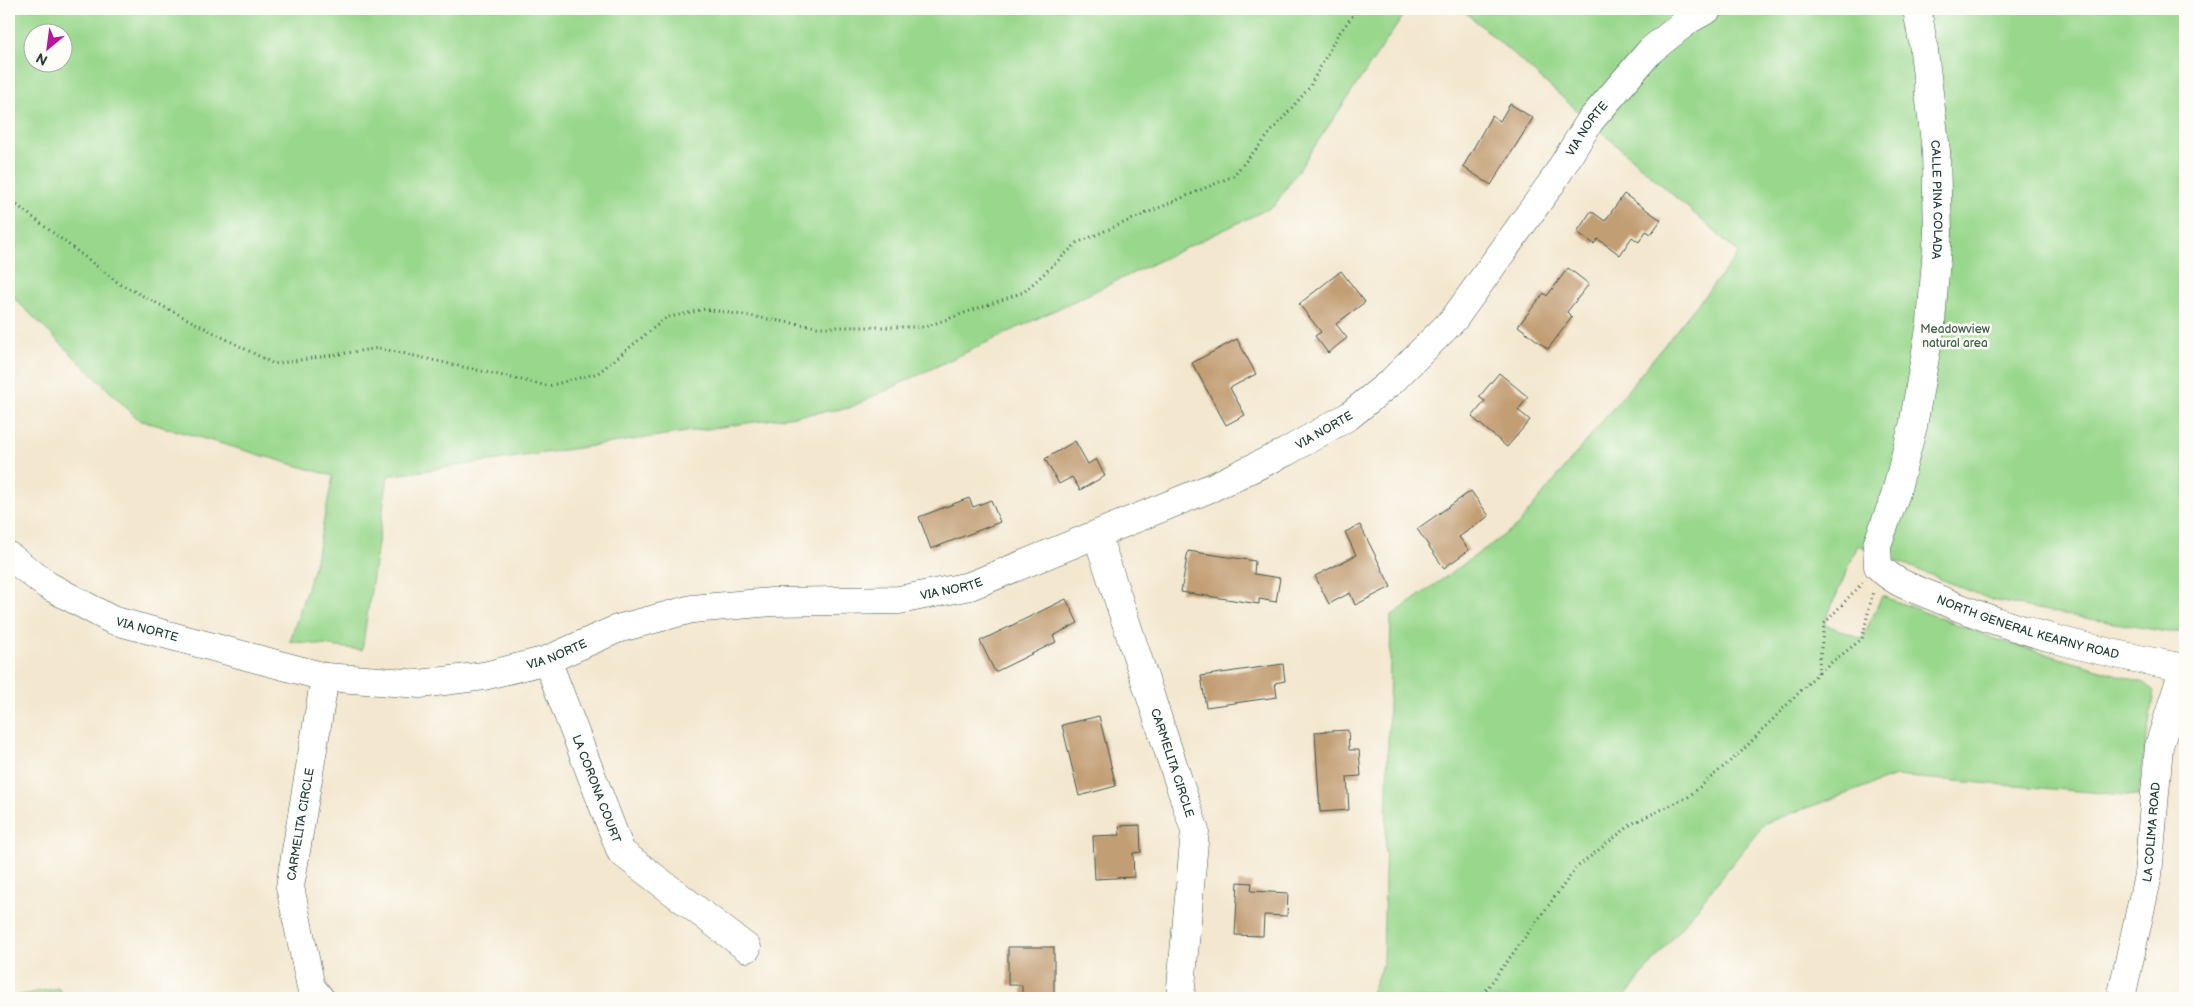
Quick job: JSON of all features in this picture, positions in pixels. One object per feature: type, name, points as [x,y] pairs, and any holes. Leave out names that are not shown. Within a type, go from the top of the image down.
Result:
[{"type":"street","name":"VIA NORTE","points":[[9,556],[47,585],[112,620],[325,677],[420,684],[484,676],[548,660],[618,629],[692,609],[772,602],[899,600],[970,586],[1213,487],[1286,452],[1349,416],[1392,381],[1454,319],[1553,181],[1596,114],[1651,50],[1690,19],[1708,9]]},
{"type":"street","name":"CALLE PINA COLADA","points":[[1878,566],[1877,545],[1894,496],[1913,426],[1931,323],[1937,243],[1936,151],[1917,9]]},
{"type":"street","name":"CARMELITA CIRCLE","points":[[1097,535],[1196,832],[1180,998]]},
{"type":"street","name":"NORTH GENERAL KEARNY ROAD","points":[[1878,566],[1890,579],[1956,607],[2053,640],[2185,668]]},
{"type":"street","name":"LA CORONA COURT","points":[[548,660],[620,852],[747,948]]},
{"type":"street","name":"LA COLIMA ROAD","points":[[2122,998],[2148,875],[2160,746],[2185,668]]},
{"type":"street","name":"CARMELITA CIRCLE","points":[[320,998],[311,987],[290,887],[325,677]]},
{"type":"path","points":[[9,199],[120,284],[274,364],[379,348],[548,386],[598,373],[666,318],[706,309],[817,327],[925,327],[1024,292],[1077,243],[1233,176],[1308,88],[1337,36],[1358,9]]},
{"type":"path","points":[[1818,673],[1824,624],[1878,566]]},
{"type":"path","points":[[1480,998],[1577,867],[1633,823],[1688,797],[1742,752],[1818,673],[1862,640],[1878,566]]},
{"type":"green space","points":[[9,9],[1408,9],[1274,206],[849,408],[388,476],[362,650],[290,641],[315,563],[333,476],[139,420],[9,293]]},
{"type":"green space","name":"Meadowview natural area","points":[[1462,9],[2185,9],[2185,632],[2168,632],[1992,600],[1858,545],[1824,624],[1862,639],[1882,596],[1995,639],[2145,683],[2154,691],[2138,796],[1895,776],[1765,823],[1624,998],[1369,998],[1383,963],[1391,616],[1518,525],[1739,253]]},
{"type":"green space","points":[[58,988],[67,998],[9,998],[9,997]]},
{"type":"building","points":[[1510,104],[1533,118],[1491,185],[1463,167],[1492,115],[1500,121]]},
{"type":"building","points":[[1624,194],[1661,220],[1651,234],[1646,231],[1639,242],[1632,237],[1620,255],[1598,239],[1594,244],[1577,232],[1591,211],[1605,221]]},
{"type":"building","points":[[1568,268],[1589,284],[1567,312],[1572,317],[1548,349],[1518,326],[1544,293],[1547,296]]},
{"type":"building","points":[[1341,271],[1365,302],[1336,324],[1347,338],[1328,353],[1315,336],[1321,332],[1299,304]]},
{"type":"building","points":[[1237,339],[1256,374],[1230,388],[1245,415],[1226,425],[1192,363]]},
{"type":"building","points":[[1499,373],[1528,397],[1518,410],[1530,420],[1507,447],[1472,417],[1485,401],[1479,397]]},
{"type":"building","points":[[1075,441],[1088,464],[1096,459],[1105,476],[1080,490],[1072,477],[1059,484],[1045,459]]},
{"type":"building","points":[[1471,491],[1489,516],[1459,537],[1469,550],[1444,568],[1417,529]]},
{"type":"building","points":[[969,498],[973,507],[991,500],[1000,522],[931,549],[919,517]]},
{"type":"building","points":[[1360,525],[1391,587],[1355,605],[1350,593],[1329,604],[1315,576],[1356,555],[1345,532]]},
{"type":"building","points":[[1188,551],[1255,561],[1254,574],[1280,578],[1276,602],[1259,599],[1259,604],[1181,592]]},
{"type":"building","points":[[1066,599],[1078,623],[1053,636],[1056,642],[995,672],[980,641]]},
{"type":"building","points":[[1283,664],[1285,681],[1275,683],[1277,697],[1206,707],[1201,676]]},
{"type":"building","points":[[1099,716],[1116,786],[1079,796],[1062,725]]},
{"type":"building","points":[[1348,730],[1349,750],[1359,750],[1361,776],[1347,777],[1349,810],[1320,812],[1315,732]]},
{"type":"building","points":[[1140,825],[1141,852],[1133,853],[1134,877],[1095,879],[1093,836],[1120,835],[1119,826]]},
{"type":"building","points":[[1238,882],[1252,883],[1251,891],[1288,893],[1287,916],[1264,915],[1263,936],[1235,935]]},
{"type":"building","points":[[1008,947],[1054,947],[1054,998],[1022,998],[1022,985],[1008,985]]}]
